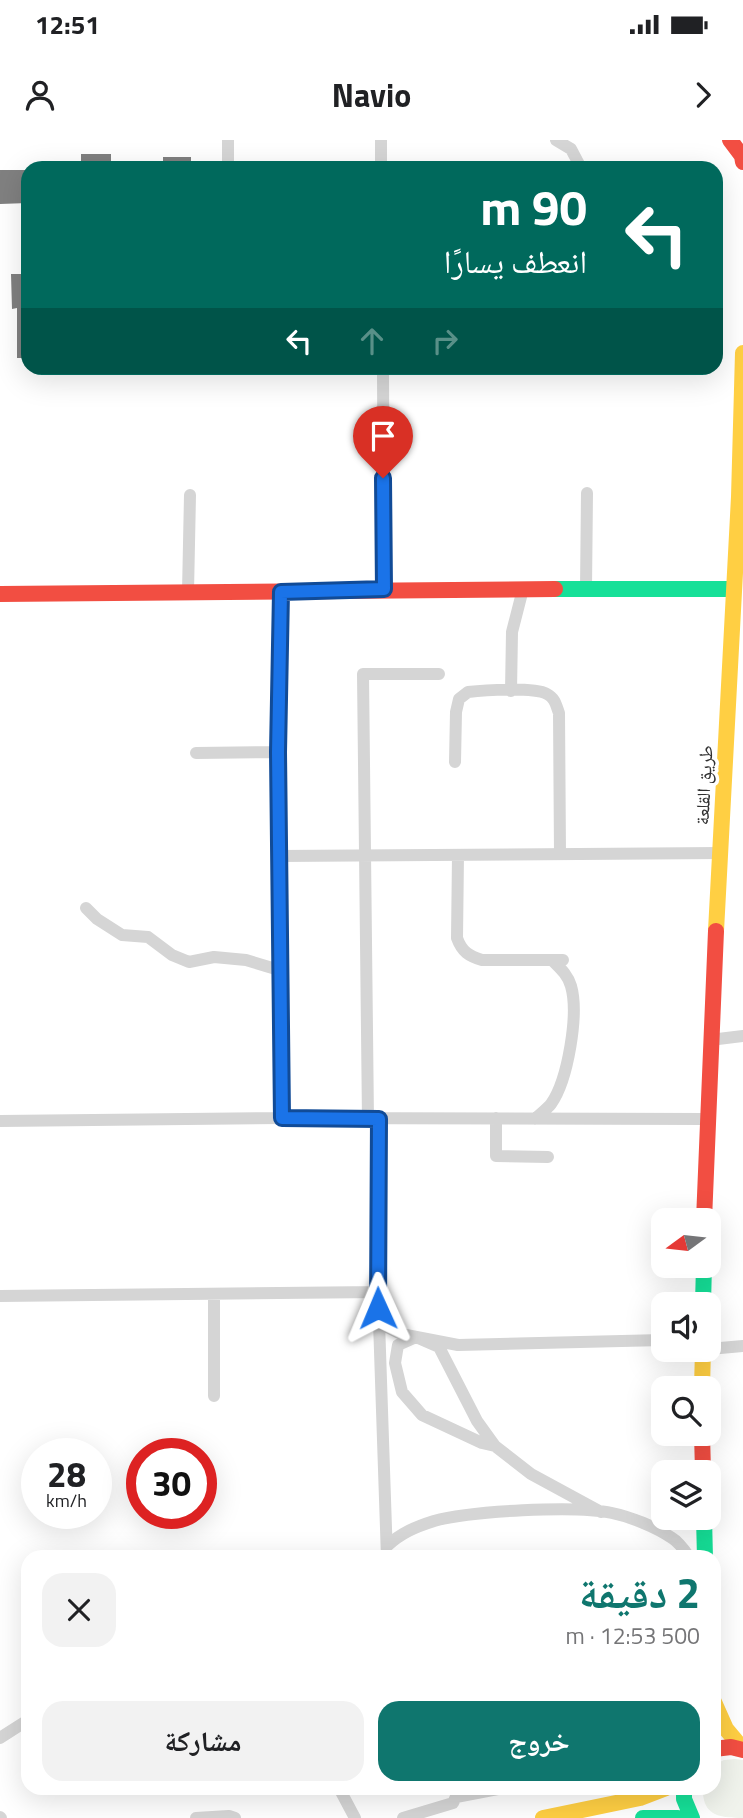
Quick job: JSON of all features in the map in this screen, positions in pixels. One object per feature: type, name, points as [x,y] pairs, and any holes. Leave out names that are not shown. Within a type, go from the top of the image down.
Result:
[{"type":"street","points":[[228,140],[228,161]]},
{"type":"street","points":[[381,140],[381,161]]},
{"type":"street","points":[[556,140],[571,149],[577,161]]},
{"type":"street","points":[[731,140],[743,145]]},
{"type":"street","points":[[731,140],[743,162]]},
{"type":"street","name":"طريق القلعة","points":[[704,1208],[710,1040],[741,496],[743,353]]},
{"type":"street","points":[[383,375],[384,589]]},
{"type":"street","points":[[586,589],[587,493]]},
{"type":"street","points":[[188,592],[190,495]]},
{"type":"street","points":[[0,594],[384,589],[734,589]]},
{"type":"street","points":[[511,691],[512,632],[523,589]]},
{"type":"street","points":[[281,592],[278,752],[282,1118]]},
{"type":"street","points":[[387,1550],[373,1119],[363,674],[439,674]]},
{"type":"street","points":[[455,762],[456,712],[459,699],[468,692],[536,691],[549,694],[559,713],[559,854]]},
{"type":"street","points":[[196,753],[278,752]]},
{"type":"street","points":[[279,856],[720,853]]},
{"type":"street","points":[[458,855],[457,939],[461,949],[482,960],[558,960],[571,984],[575,1006],[573,1037],[551,1105],[535,1119]]},
{"type":"street","points":[[86,908],[97,919],[122,935],[148,937],[172,956],[189,962],[214,957],[246,960],[279,970]]},
{"type":"street","points":[[710,1040],[743,1036]]},
{"type":"street","points":[[0,1121],[282,1118],[708,1119]]},
{"type":"street","points":[[496,1118],[496,1156],[548,1157]]},
{"type":"street","points":[[0,1296],[378,1292]]},
{"type":"street","points":[[214,1295],[214,1396]]},
{"type":"street","points":[[379,1323],[401,1334],[458,1345],[651,1340]]},
{"type":"street","points":[[495,1446],[482,1443],[422,1415],[402,1392],[395,1363],[398,1345],[416,1337],[439,1347],[477,1421],[495,1446],[531,1474],[601,1512]]},
{"type":"street","points":[[721,1348],[743,1346]]},
{"type":"street","points":[[388,1550],[400,1534],[436,1521],[474,1515],[536,1511],[612,1513],[673,1538],[683,1550]]},
{"type":"street","points":[[704,1530],[705,1550]]},
{"type":"street","points":[[721,1718],[726,1729],[743,1749]]},
{"type":"street","points":[[0,1738],[21,1724]]},
{"type":"street","points":[[721,1748],[743,1749]]},
{"type":"street","points":[[343,1795],[355,1818]]},
{"type":"street","points":[[403,1818],[453,1804],[457,1795]]},
{"type":"street","points":[[543,1818],[648,1795]]},
{"type":"street","points":[[684,1795],[692,1818]]},
{"type":"street","points":[[196,1818],[236,1818]]},
{"type":"street","points":[[643,1818],[678,1818]]},
{"type":"shaded area","points":[[743,1760],[743,1818],[714,1814],[706,1805],[704,1795],[721,1795],[721,1762]]},
{"type":"building","points":[[81,154],[111,154],[111,161],[81,161]]},
{"type":"building","points":[[163,157],[191,157],[191,161],[163,161]]},
{"type":"building","points":[[0,170],[21,170],[21,203],[0,204]]},
{"type":"building","points":[[11,274],[21,274],[21,358],[17,358],[17,308],[12,309]]},
{"type":"traffic: fast","points":[[555,589],[734,589]]},
{"type":"traffic: fast","points":[[703,1292],[704,1278]]},
{"type":"traffic: fast","points":[[704,1530],[705,1550]]},
{"type":"traffic: fast","points":[[684,1795],[692,1818]]},
{"type":"traffic: fast","points":[[643,1818],[678,1818]]},
{"type":"traffic: slow","points":[[716,931],[739,497],[743,353]]},
{"type":"traffic: slow","points":[[702,1376],[703,1362]]},
{"type":"traffic: slow","points":[[721,1718],[726,1729],[743,1749]]},
{"type":"traffic: slow","points":[[543,1818],[648,1795]]},
{"type":"traffic: jam","points":[[730,140],[742,156],[743,162]]},
{"type":"traffic: jam","points":[[0,594],[555,589]]},
{"type":"traffic: jam","points":[[704,1208],[716,931]]},
{"type":"traffic: jam","points":[[702,1446],[703,1460]]},
{"type":"traffic: jam","points":[[721,1748],[743,1750]]},
{"type":"route","points":[[378,1308],[379,1119],[282,1118],[278,752],[281,592],[384,589],[383,478]]}]
